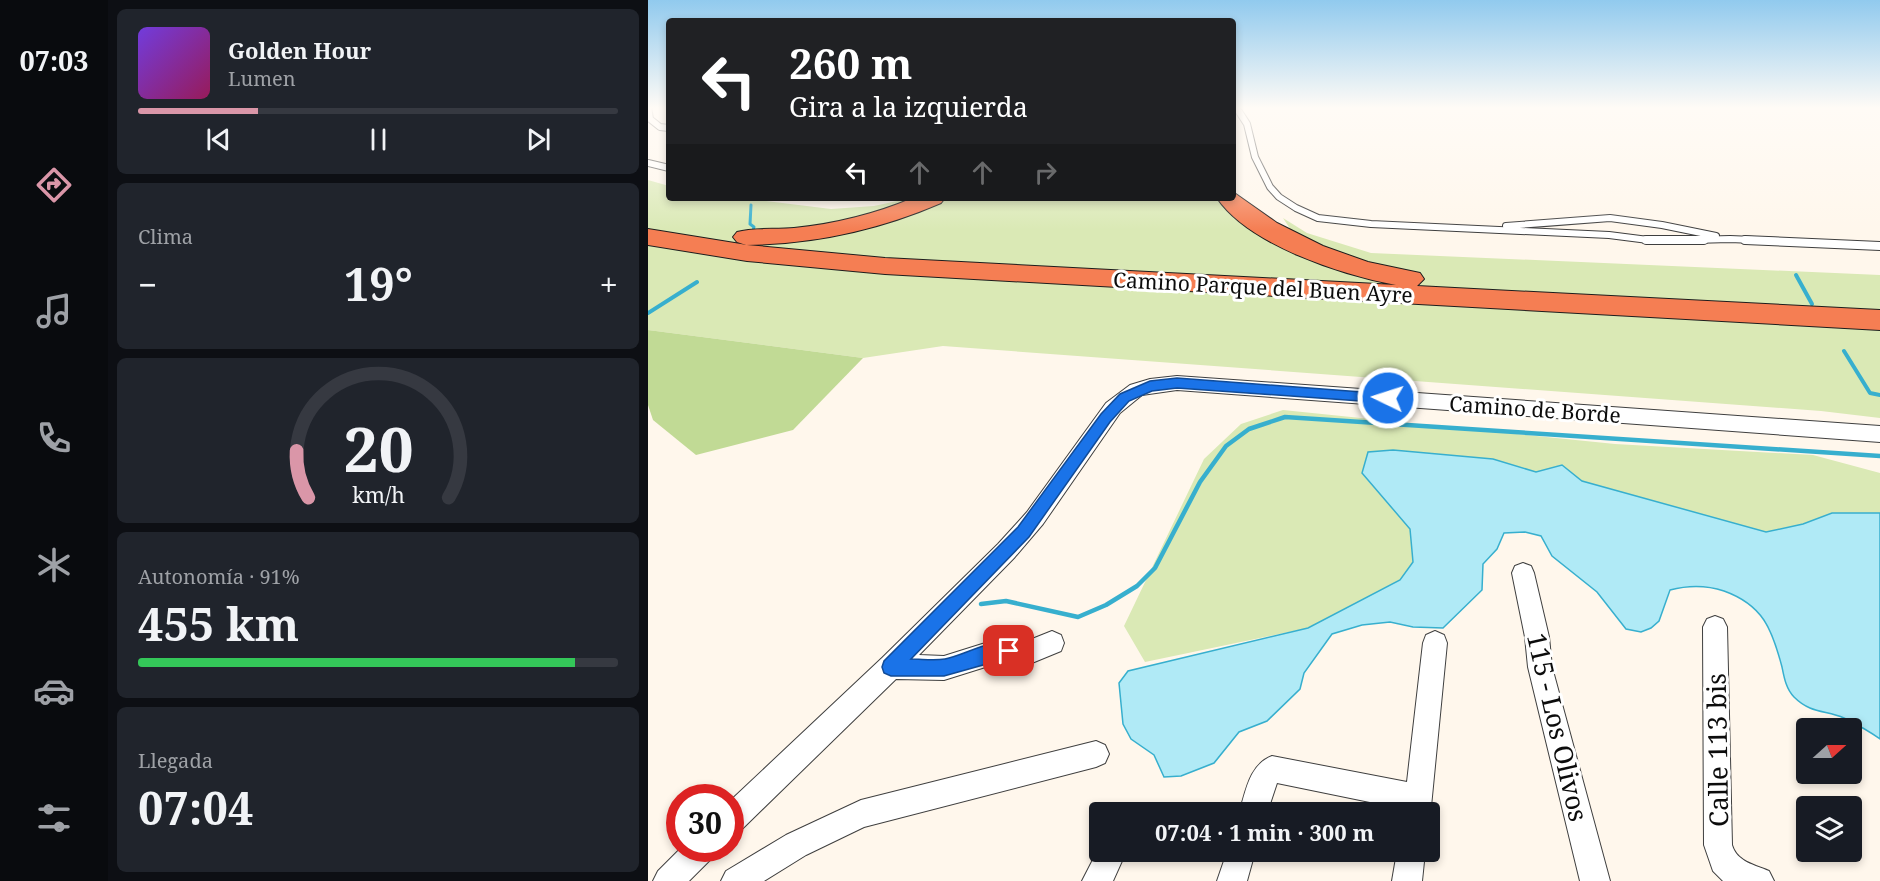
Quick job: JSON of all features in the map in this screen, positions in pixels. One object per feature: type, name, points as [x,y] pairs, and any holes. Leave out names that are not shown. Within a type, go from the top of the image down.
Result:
[{"type":"highway","points":[[648,229],[736,237],[784,235],[863,222],[893,214],[926,201]]},
{"type":"highway","points":[[1233,201],[1273,231],[1320,254],[1359,268],[1403,278],[1586,305]]},
{"type":"highway","name":"Camino Parque del Buen Ayre","points":[[648,237],[747,253],[885,266],[1880,320]]},
{"type":"highway","name":"Camino Parque del Buen Ayre","points":[[648,259],[794,279],[935,289],[1640,330],[1880,341]]},
{"type":"street","name":"Camino de Borde","points":[[744,808],[891,667],[1023,532],[1113,408],[1137,390],[1177,383],[1880,434]]},
{"type":"street","name":"115 - Los Olivos","points":[[1523,573],[1538,637],[1540,667],[1595,881]]},
{"type":"street","name":"Calle 113 bis","points":[[1715,627],[1718,844],[1721,859],[1729,869],[1759,881]]},
{"type":"street","points":[[891,667],[944,668],[995,652],[1027,653],[1052,643]]},
{"type":"street","points":[[1418,802],[1435,643]]},
{"type":"street","points":[[736,881],[804,841],[861,814],[1096,754]]},
{"type":"street","points":[[1257,802],[1265,776],[1272,769],[1402,802]]},
{"type":"street","points":[[673,880],[689,862]]},
{"type":"street","points":[[1097,881],[1107,862]]},
{"type":"street","points":[[1232,881],[1238,862]]},
{"type":"street","points":[[1407,881],[1410,862]]},
{"type":"lane","points":[[1253,148],[1270,187],[1279,197],[1318,218],[1338,222],[1609,235],[1656,241],[1730,239],[1880,246]]},
{"type":"lane","points":[[648,163],[666,167]]},
{"type":"lane","points":[[1474,229],[1610,218],[1662,225],[1730,239]]},
{"type":"green space","points":[[648,180],[666,185],[666,201],[766,201],[831,209],[874,206],[897,201],[902,201],[906,209],[926,201],[1234,201],[1300,244],[1283,218],[1307,233],[1371,253],[1880,275],[1880,418],[1821,411],[943,346],[863,358],[648,330]]},
{"type":"green space","points":[[648,330],[863,358],[793,430],[696,455],[653,420],[648,405]]},
{"type":"green space","points":[[1283,410],[1615,444],[1813,455],[1880,473],[1880,513],[1832,513],[1803,524],[1766,532],[1582,481],[1562,465],[1536,472],[1493,459],[1393,450],[1368,452],[1362,474],[1410,529],[1413,562],[1400,580],[1308,628],[1145,662],[1124,626],[1204,459],[1241,424]]},
{"type":"water","points":[[1393,450],[1493,459],[1536,472],[1562,465],[1582,481],[1766,532],[1803,524],[1832,513],[1880,513],[1880,739],[1862,728],[1862,718],[1844,718],[1813,709],[1794,697],[1786,683],[1770,630],[1757,611],[1748,603],[1717,589],[1684,587],[1670,590],[1659,621],[1651,628],[1641,632],[1626,629],[1597,592],[1552,556],[1541,536],[1525,532],[1504,533],[1497,549],[1483,564],[1482,590],[1443,628],[1413,627],[1390,622],[1362,625],[1332,634],[1304,673],[1300,689],[1267,721],[1239,732],[1214,763],[1181,776],[1164,777],[1154,755],[1131,739],[1123,724],[1119,683],[1128,671],[1308,628],[1400,580],[1413,562],[1410,529],[1362,473],[1368,452]]},
{"type":"waterway","points":[[751,205],[750,224],[754,227],[753,231]]},
{"type":"waterway","points":[[1796,275],[1812,304]]},
{"type":"waterway","points":[[648,313],[697,282]]},
{"type":"waterway","points":[[1844,351],[1870,393],[1880,395]]},
{"type":"waterway","points":[[981,604],[1006,601],[1078,617],[1106,605],[1137,586],[1155,568],[1200,482],[1226,446],[1249,429],[1285,417],[1880,456]]},
{"type":"route","points":[[1009,651],[995,652],[944,668],[891,667],[1023,532],[1050,498],[1105,418],[1125,398],[1137,390],[1150,386],[1177,383],[1388,398]]}]
